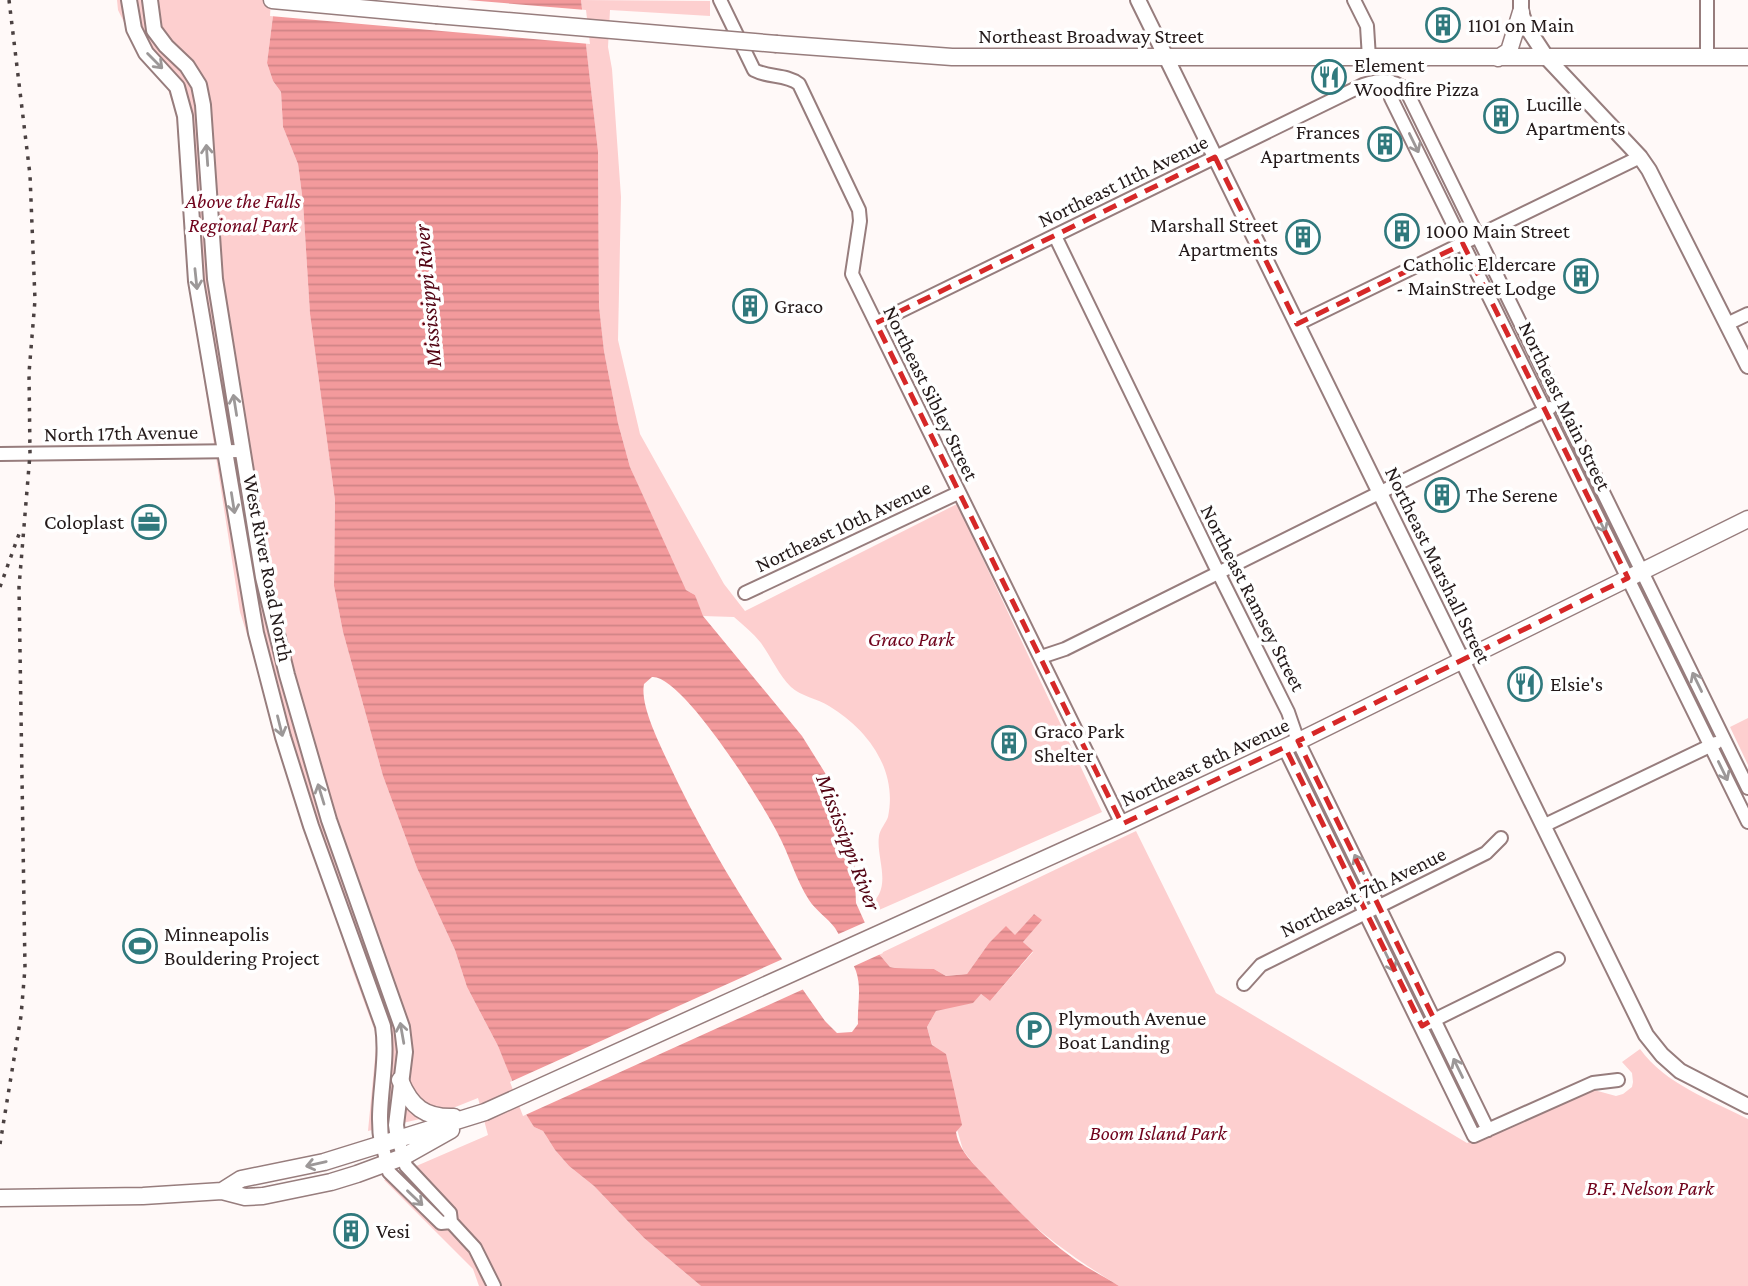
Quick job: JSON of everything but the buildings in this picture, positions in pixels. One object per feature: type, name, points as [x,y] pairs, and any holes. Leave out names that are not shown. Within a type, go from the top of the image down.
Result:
[{"type":"main road","name":"Northeast Broadway Street","points":[[272,0],[952,57],[1748,57]]},
{"type":"main road","points":[[1499,58],[1509,51],[1521,6]]},
{"type":"main road","name":"Northeast 8th Avenue","points":[[480,1114],[1122,824],[1291,744],[1748,519]]},
{"type":"main road","points":[[400,1080],[406,1094],[424,1112],[439,1117],[480,1114]]},
{"type":"main road","points":[[222,1191],[241,1179],[324,1162],[480,1114]]},
{"type":"main road","points":[[0,1198],[143,1196],[222,1191],[245,1197],[283,1193],[331,1182],[403,1157],[480,1114]]},
{"type":"street","name":"West River Road North","points":[[129,0],[134,29],[146,52],[177,87],[184,116],[196,281],[256,634],[283,737],[311,825],[383,1026],[386,1050],[379,1127],[390,1141]]},
{"type":"street","name":"West River Road North","points":[[150,0],[154,30],[187,66],[199,85],[203,105],[215,279],[263,577],[275,631],[329,820],[402,1027],[405,1052],[396,1125],[390,1141]]},
{"type":"street","name":"Northeast Sibley Street","points":[[720,0],[754,70],[764,75],[793,79],[800,84],[859,210],[860,221],[852,274],[1122,824]]},
{"type":"street","name":"Northeast Marshall Street","points":[[1138,0],[1646,1035],[1662,1055],[1680,1071],[1748,1106]]},
{"type":"street","points":[[1354,0],[1367,26],[1369,58]]},
{"type":"street","points":[[1707,0],[1707,58]]},
{"type":"street","points":[[1521,6],[1526,26],[1547,58],[1640,157],[1659,186],[1748,366]]},
{"type":"street","name":"Northeast 11th Avenue","points":[[876,323],[1363,85],[1390,81]]},
{"type":"street","name":"Northeast Main Street","points":[[1748,788],[1725,739],[1635,575],[1546,410],[1391,98],[1390,81],[1399,83],[1406,90],[1559,404],[1635,575],[1710,746],[1748,822]]},
{"type":"street","points":[[1297,324],[1640,157]]},
{"type":"street","name":"Northeast Ramsey Street","points":[[1055,236],[1289,712],[1291,744],[1367,913],[1474,1136],[1488,1130],[1380,906],[1291,744]]},
{"type":"street","points":[[1727,324],[1748,314]]},
{"type":"street","points":[[1041,657],[1065,649],[1559,404]]},
{"type":"street","name":"North 17th Avenue","points":[[0,454],[242,451]]},
{"type":"street","name":"Northeast 10th Avenue","points":[[745,593],[958,493]]},
{"type":"street","points":[[1543,826],[1725,739]]},
{"type":"street","points":[[311,825],[329,820]]},
{"type":"street","name":"Northeast 7th Avenue","points":[[1244,985],[1261,965],[1486,853],[1501,838]]},
{"type":"street","points":[[361,964],[377,958]]},
{"type":"street","points":[[1422,1026],[1558,959]]},
{"type":"street","points":[[1488,1130],[1593,1083],[1618,1080]]},
{"type":"street","points":[[390,1141],[403,1157],[406,1166],[450,1213],[451,1222],[475,1248],[494,1286]]},
{"type":"street","points":[[390,1141],[387,1163],[389,1172],[441,1223],[451,1222]]},
{"type":"highlighted area","points":[[1215,157],[1297,324],[1463,244],[1628,578],[1298,741],[1434,1019],[1422,1026],[1285,747],[1122,824],[876,323]]},
{"type":"green space","name":"Above the Falls Regional Park","points":[[117,0],[275,0],[267,63],[273,81],[281,92],[283,127],[298,164],[303,202],[310,314],[335,500],[334,586],[343,632],[383,776],[417,868],[455,950],[467,987],[498,1046],[534,1127],[543,1131],[569,1166],[594,1186],[644,1238],[701,1286],[479,1286],[473,1269],[384,1180],[488,1135],[478,1098],[433,1116],[368,1131],[377,1037],[351,966],[240,612],[189,283],[176,113],[167,87],[141,57],[118,10]]},
{"type":"green space","name":"Graco Park","points":[[581,0],[710,1],[710,16],[610,10],[608,47],[621,197],[618,340],[640,434],[724,584],[745,611],[957,504],[1102,812],[879,910],[869,898],[876,899],[882,884],[879,836],[888,817],[890,799],[884,767],[876,752],[856,726],[843,715],[791,687],[761,643],[734,617],[702,616],[695,595],[686,590],[677,576],[630,467],[604,351],[599,306],[598,151]]},
{"type":"green space","points":[[1748,718],[1748,765],[1730,727]]},
{"type":"green space","name":"Boom Island Park","points":[[1136,831],[1216,993],[1467,1143],[1594,1090],[1616,1096],[1623,1094],[1632,1087],[1633,1082],[1632,1073],[1622,1062],[1640,1049],[1675,1082],[1748,1119],[1748,1286],[1119,1286],[1076,1258],[1015,1209],[963,1150],[927,1027],[936,1011],[981,994],[990,1001],[1033,952],[1023,942],[1041,920],[1034,914],[1015,936],[1006,927],[989,943],[967,974],[946,976],[934,969],[890,967],[879,954]]},
{"type":"water","name":"Mississippi River","points":[[275,0],[581,0],[598,151],[599,306],[604,351],[630,467],[686,590],[695,595],[703,616],[802,736],[827,776],[848,828],[854,856],[856,903],[879,954],[890,967],[934,969],[946,976],[967,974],[989,943],[1006,926],[1015,935],[1034,914],[1042,920],[1023,942],[1033,951],[990,1001],[981,994],[973,1003],[936,1011],[927,1027],[932,1045],[946,1054],[962,1125],[956,1132],[969,1158],[1053,1243],[1119,1286],[701,1286],[644,1238],[594,1186],[569,1166],[543,1131],[534,1127],[498,1046],[467,987],[455,950],[417,868],[383,776],[343,632],[334,586],[335,500],[310,314],[298,164],[283,127],[281,92],[273,81],[267,63]],"holes":[[[652,677],[665,682],[701,717],[739,770],[777,832],[809,900],[832,924],[841,938],[859,984],[858,1024],[852,1032],[837,1033],[825,1021],[720,862],[684,795],[659,743],[643,692],[644,684]]]},
{"type":"pier","points":[[271,0],[467,0],[586,10],[590,44],[270,16]]},
{"type":"pier","points":[[868,921],[883,953],[850,968],[834,936]]},
{"type":"pier","points":[[785,958],[806,988],[523,1116],[510,1082]]},
{"type":"railway","points":[[0,1144],[21,1016],[25,968],[19,587],[30,454],[29,373],[35,300],[30,175],[9,0]]},
{"type":"railway","points":[[0,587],[19,534]]},
{"type":"place","name":"1101 on Main","points":[[1443,25]]},
{"type":"place","name":"Element Woodfire Pizza","points":[[1329,77]]},
{"type":"place","name":"Lucille Apartments","points":[[1501,116]]},
{"type":"place","name":"Frances Apartments","points":[[1385,144]]},
{"type":"place","name":"1000 Main Street","points":[[1402,231]]},
{"type":"place","name":"Marshall Street Apartments","points":[[1303,237]]},
{"type":"place","name":"Catholic Eldercare - MainStreet Lodge","points":[[1581,276]]},
{"type":"place","name":"Graco","points":[[750,306]]},
{"type":"place","name":"The Serene","points":[[1442,495]]},
{"type":"place","name":"Coloplast","points":[[149,522]]},
{"type":"place","name":"Elsie's","points":[[1525,684]]},
{"type":"place","name":"Graco Park Shelter","points":[[1009,743]]},
{"type":"place","name":"Minneapolis Bouldering Project","points":[[140,946]]},
{"type":"place","name":"Plymouth Avenue Boat Landing","points":[[1034,1030]]},
{"type":"place","name":"Vesi","points":[[351,1231]]},
{"type":"park label","name":"B.F. Nelson Park","points":[[1650,1188]]}]
